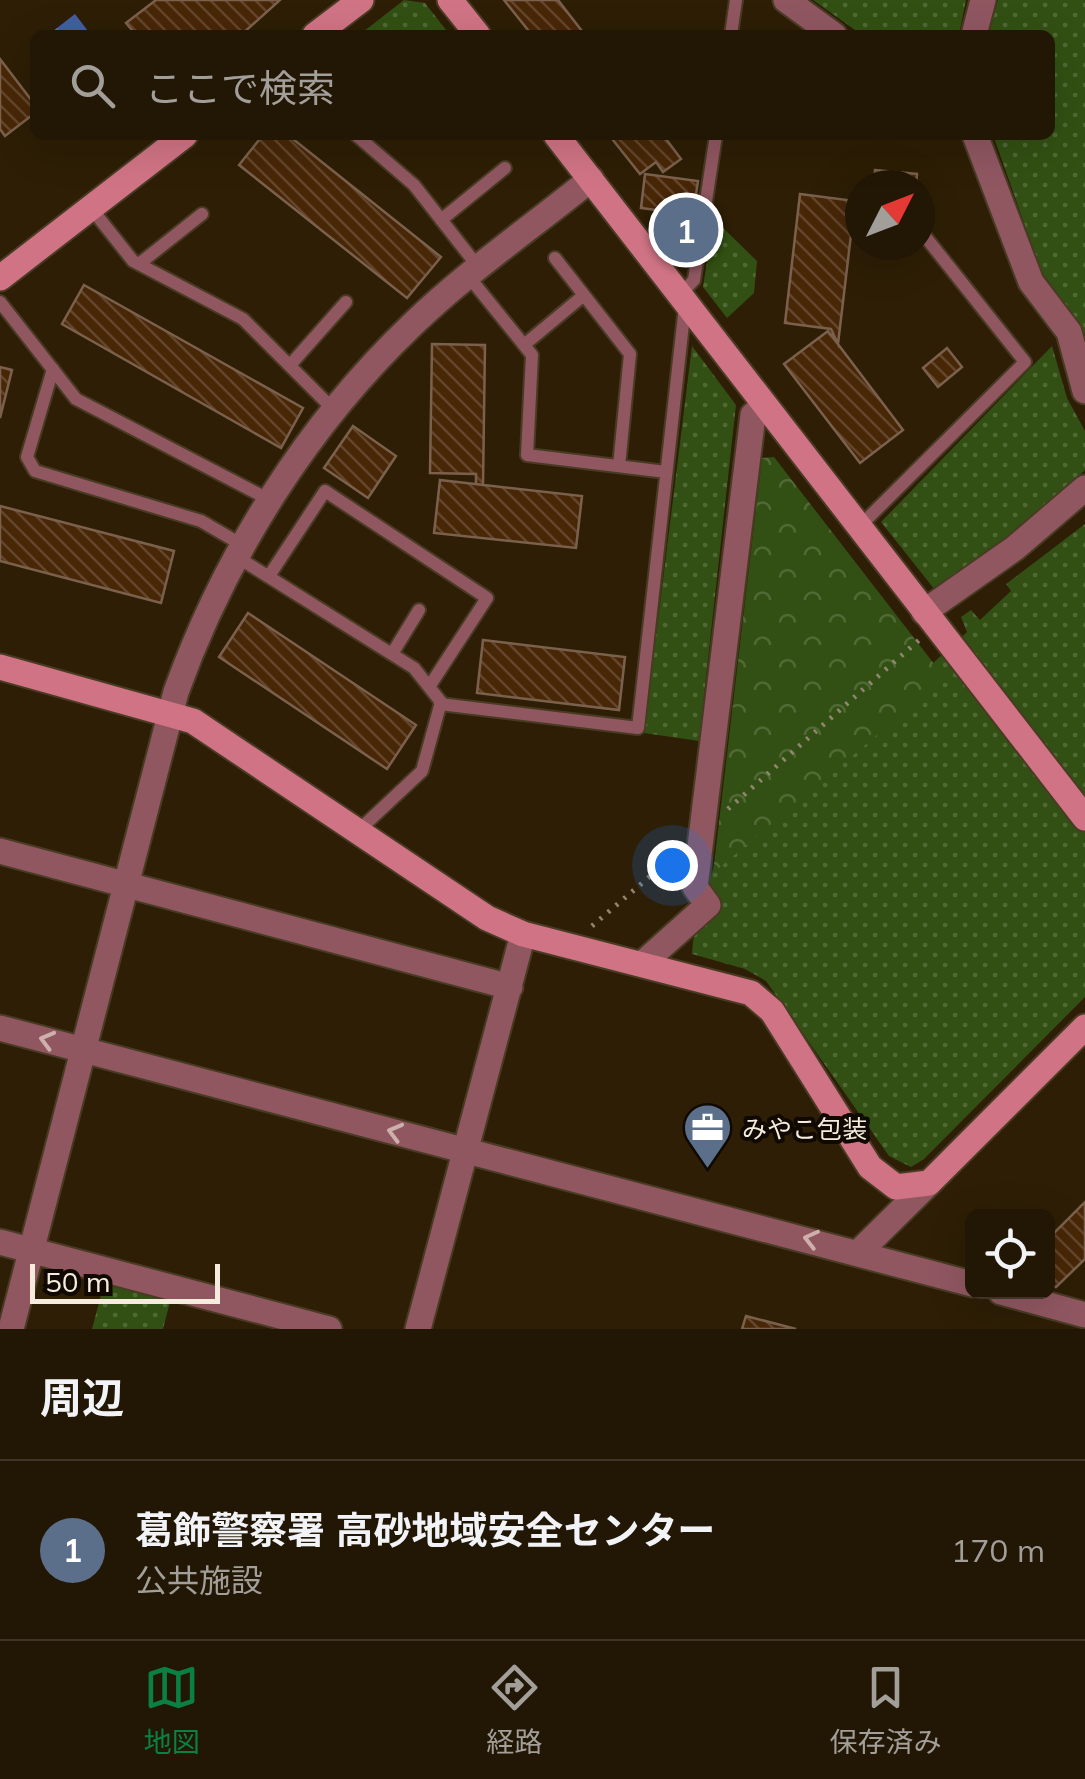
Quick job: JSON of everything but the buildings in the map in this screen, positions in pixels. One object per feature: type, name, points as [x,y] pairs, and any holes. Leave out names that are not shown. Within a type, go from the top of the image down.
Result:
[{"type":"street","points":[[321,30],[360,0]]},
{"type":"street","points":[[450,0],[474,30]]},
{"type":"street","points":[[786,0],[827,30]]},
{"type":"street","points":[[975,30],[983,0]]},
{"type":"street","points":[[0,278],[178,140]]},
{"type":"street","points":[[560,140],[859,526],[924,623],[1085,818]]},
{"type":"street","points":[[977,140],[1030,282],[1069,332],[1085,391]]},
{"type":"street","points":[[11,1329],[188,656],[270,500],[335,411],[416,321],[591,179]]},
{"type":"street","points":[[642,964],[708,905],[696,888],[702,832],[753,415],[764,406]]},
{"type":"street","points":[[924,623],[1085,488]]},
{"type":"street","points":[[0,668],[173,713],[193,722],[487,918],[522,934],[739,989],[762,1000],[877,1176],[906,1188],[929,1184]]},
{"type":"street","points":[[0,850],[510,987]]},
{"type":"street","points":[[418,1329],[522,934]]},
{"type":"street","points":[[858,1252],[1085,1027]]},
{"type":"street","points":[[0,1028],[965,1282]]},
{"type":"street","points":[[0,1242],[329,1329]]},
{"type":"street","points":[[1027,1299],[1085,1315],[1072,1329]]},
{"type":"lane","points":[[732,30],[736,0]]},
{"type":"lane","points":[[362,140],[414,185],[532,354],[527,455],[666,472]]},
{"type":"lane","points":[[440,704],[638,728],[682,299],[694,280],[715,140]]},
{"type":"lane","points":[[441,220],[505,168]]},
{"type":"lane","points":[[90,208],[138,264],[243,319],[335,411]]},
{"type":"lane","points":[[138,264],[202,214]]},
{"type":"lane","points":[[859,526],[1025,362],[935,249]]},
{"type":"lane","points":[[555,258],[630,354],[619,466]]},
{"type":"lane","points":[[524,345],[584,296]]},
{"type":"lane","points":[[0,302],[76,399],[270,500]]},
{"type":"lane","points":[[291,364],[346,302]]},
{"type":"lane","points":[[52,369],[27,458],[34,471],[200,521],[269,576],[414,668],[429,687],[440,704],[422,771],[358,832]]},
{"type":"lane","points":[[269,576],[325,491],[488,598],[429,687]]},
{"type":"lane","points":[[392,654],[419,610]]},
{"type":"path","points":[[584,933],[702,832],[924,623]]},
{"type":"green space","points":[[404,0],[425,3],[446,30],[365,30]]},
{"type":"green space","points":[[813,0],[966,0],[960,30],[855,30]]},
{"type":"green space","points":[[998,0],[1085,0],[1085,335],[1041,271],[995,140],[1055,140],[1055,30],[989,30]]},
{"type":"green space","points":[[719,224],[757,261],[754,293],[727,318],[703,287],[712,229]]},
{"type":"green space","points":[[692,346],[736,405],[699,741],[644,733]]},
{"type":"green space","points":[[1052,346],[1067,398],[1085,431],[1085,470],[1026,524],[935,590],[881,522]]},
{"type":"green space","points":[[774,457],[945,678],[713,873],[762,458]]},
{"type":"green space","points":[[1085,524],[1085,997],[924,1159],[911,1167],[889,1156],[766,981],[745,969],[692,954],[693,941],[715,862],[967,632],[961,617],[971,610],[980,620],[1011,591],[1006,584]]},
{"type":"green space","points":[[105,1280],[171,1298],[163,1329],[92,1329]]},
{"type":"water","points":[[75,14],[87,30],[54,30]]},
{"type":"place","name":"葛飾警察署 高砂地域安全センター","points":[[686,230]]},
{"type":"place","name":"みやこ包装","points":[[707,1170]]}]
